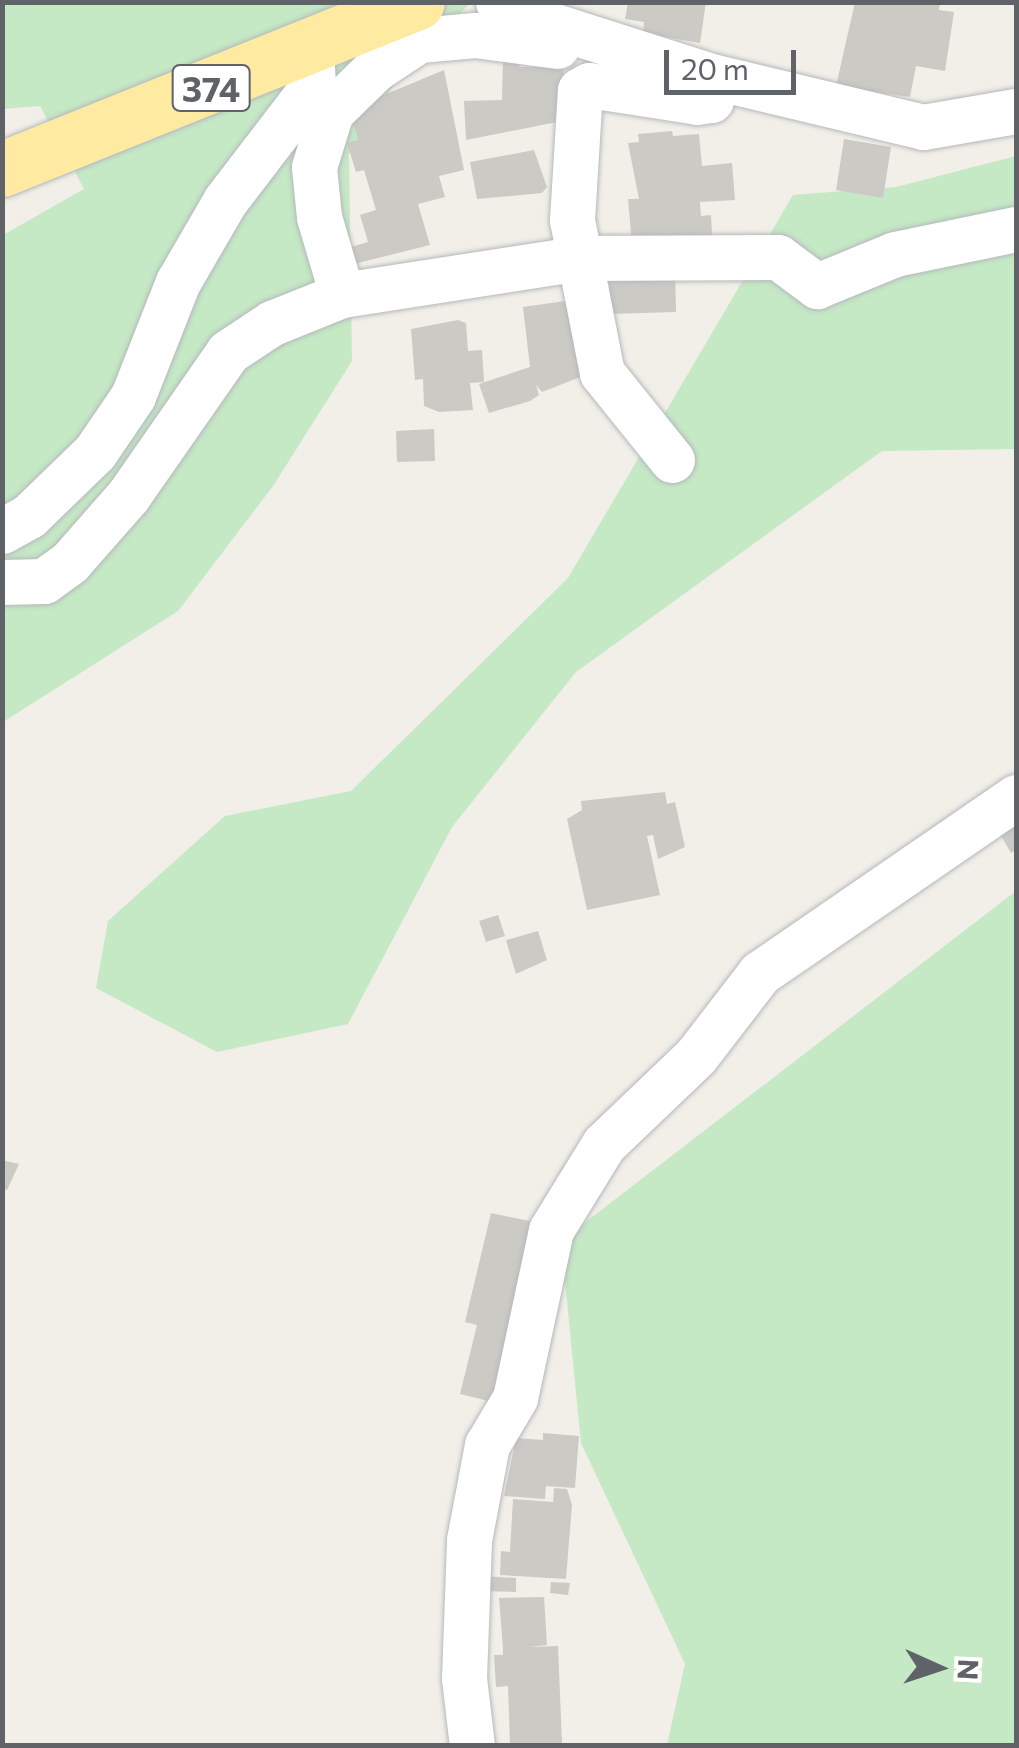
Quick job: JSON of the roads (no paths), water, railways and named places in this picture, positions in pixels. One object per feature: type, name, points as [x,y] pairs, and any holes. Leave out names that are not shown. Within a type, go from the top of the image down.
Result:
[{"type":"highway","name":"374","points":[[2,169],[311,48],[417,2]]},
{"type":"street","points":[[498,2],[715,77],[923,127],[1015,115]]},
{"type":"street","points":[[342,295],[319,216],[314,167],[331,112],[374,69],[420,40],[475,34],[575,49],[596,39]]},
{"type":"street","points":[[2,531],[29,516],[95,452],[133,396],[178,282],[224,201],[313,86],[311,48]]},
{"type":"street","points":[[672,460],[602,372],[580,258],[572,182],[580,90],[590,86],[697,102],[710,100],[715,77]]},
{"type":"street","points":[[2,582],[44,581],[70,562],[128,496],[228,352],[272,322],[342,295],[580,258],[778,257],[818,286],[895,254],[1016,230]]},
{"type":"street","points":[[472,1746],[464,1678],[469,1540],[488,1444],[515,1398],[551,1230],[604,1144],[696,1056],[760,973],[1016,797]]}]
